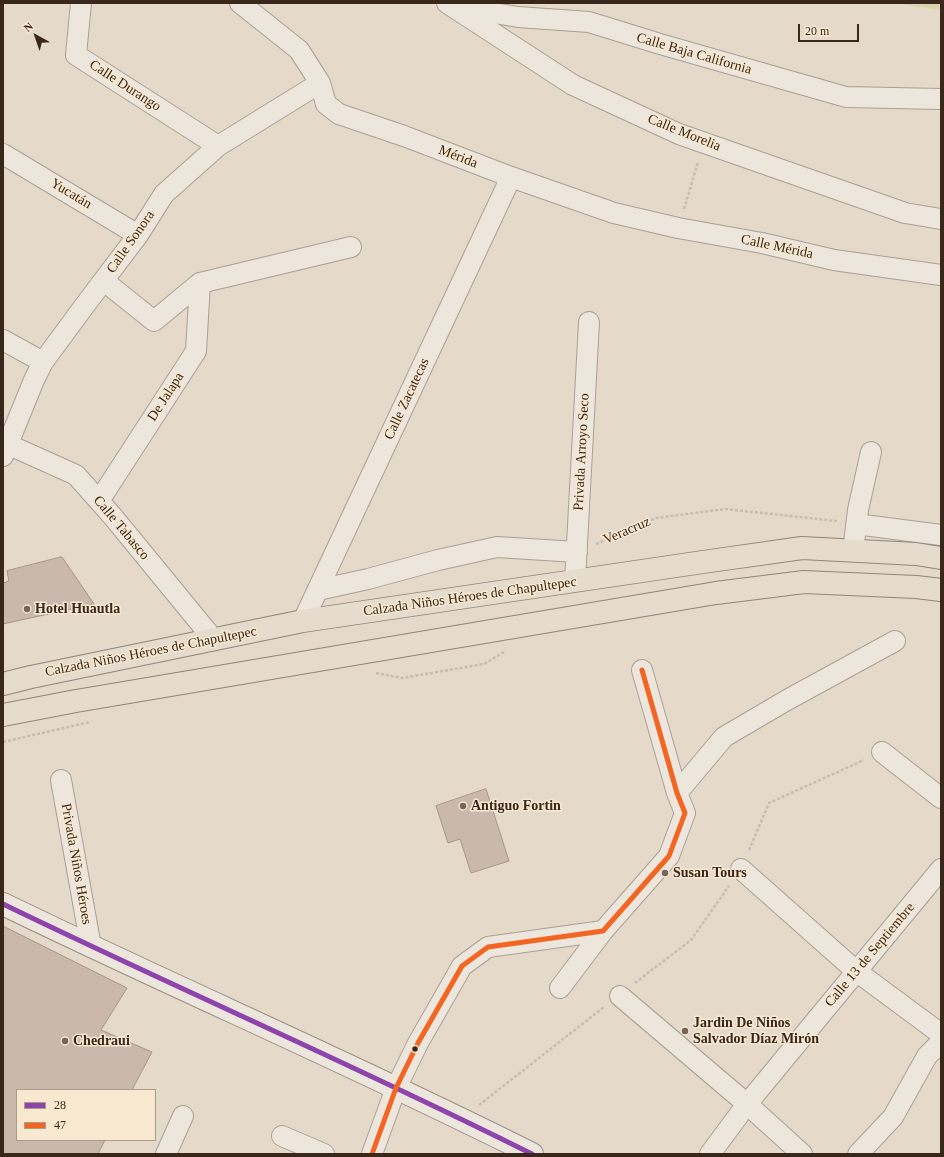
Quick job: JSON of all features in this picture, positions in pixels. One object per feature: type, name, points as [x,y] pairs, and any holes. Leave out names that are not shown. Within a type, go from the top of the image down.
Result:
[{"type":"main road","name":"Calzada Niños Héroes de Chapultepec","points":[[3,684],[31,676],[303,622],[802,548],[916,554],[941,558]]},
{"type":"main road","points":[[3,715],[76,701],[716,593],[804,582],[916,587],[941,590]]},
{"type":"main road","points":[[3,904],[91,947],[461,1118],[532,1154]]},
{"type":"street","name":"Calle Durango","points":[[80,3],[76,55],[218,146]]},
{"type":"street","name":"Mérida","points":[[240,3],[299,50],[320,83],[326,104],[338,114],[404,136],[511,177],[614,213]]},
{"type":"street","name":"Calle Baja California","points":[[447,3],[476,10],[518,17],[589,22],[660,44],[846,97],[941,99]]},
{"type":"street","name":"Calle Morelia","points":[[447,3],[573,85],[680,134],[905,213],[941,219]]},
{"type":"street","name":"Calle Sonora","points":[[5,450],[43,362],[138,235],[164,194],[218,146],[320,83]]},
{"type":"street","name":"Yucatán","points":[[3,154],[138,235]]},
{"type":"street","name":"Calle Zacatecas","points":[[303,622],[511,177]]},
{"type":"street","name":"Calle Mérida","points":[[614,213],[678,228],[762,243],[834,260],[941,276]]},
{"type":"street","points":[[104,281],[154,321],[200,283],[351,247]]},
{"type":"street","name":"De Jalapa","points":[[99,501],[196,351],[200,283]]},
{"type":"street","name":"Privada Arroyo Seco","points":[[575,581],[589,322]]},
{"type":"street","points":[[3,340],[43,362]]},
{"type":"street","name":"Calle Tabasco","points":[[5,450],[76,475],[114,518],[214,640]]},
{"type":"street","points":[[853,551],[858,510],[871,452]]},
{"type":"street","points":[[856,524],[941,535]]},
{"type":"street","points":[[318,590],[497,547],[577,552]]},
{"type":"street","points":[[677,793],[724,737],[787,700],[895,641]]},
{"type":"street","points":[[560,988],[603,931],[669,856],[685,813],[677,793],[642,670]]},
{"type":"street","points":[[882,752],[941,798]]},
{"type":"street","name":"Privada Niños Héroes","points":[[61,780],[91,947]]},
{"type":"street","points":[[741,869],[856,971],[941,1034]]},
{"type":"street","name":"Calle 13 de Septiembre","points":[[710,1154],[747,1104],[941,869]]},
{"type":"street","points":[[372,1154],[396,1088],[418,1044],[462,966],[488,947],[603,931]]},
{"type":"street","points":[[620,996],[747,1104],[802,1154]]},
{"type":"street","points":[[858,1154],[892,1116],[927,1056],[941,1042]]},
{"type":"street","points":[[166,1154],[183,1116]]},
{"type":"street","points":[[282,1136],[324,1154]]},
{"type":"path","points":[[678,228],[704,142]]},
{"type":"path","name":"Veracruz","points":[[577,552],[656,518],[725,509],[856,524]]},
{"type":"path","points":[[371,672],[402,678],[409,677],[484,664],[507,650]]},
{"type":"path","points":[[3,742],[92,722]]},
{"type":"path","points":[[461,1118],[691,940],[741,869],[769,803],[882,752]]},
{"type":"shaded area","points":[[893,3],[941,3],[941,10]]},
{"type":"building","points":[[62,557],[94,604],[3,624],[3,583],[9,581],[7,571]]},
{"type":"building","points":[[486,789],[509,861],[471,873],[460,839],[448,843],[436,806]]},
{"type":"building","name":"Chedraui","points":[[3,926],[127,988],[101,1030],[152,1052],[133,1089],[16,1089],[16,1141],[104,1141],[98,1154],[3,1154]]},
{"type":"transit line","name":"47","points":[[372,1154],[396,1088],[418,1043],[462,966],[488,947],[603,931],[669,856],[685,813],[677,793],[642,670]]},
{"type":"transit line","name":"28","points":[[3,904],[466,1121],[532,1154]]},
{"type":"place","name":"Hotel Huautla","points":[[27,609]]},
{"type":"place","name":"Antiguo Fortin","points":[[463,806]]},
{"type":"place","name":"Susan Tours","points":[[665,873]]},
{"type":"place","name":"Jardin De Niños Salvador Díaz Mirón","points":[[685,1031]]},
{"type":"place","name":"Chedraui","points":[[65,1041]]}]
